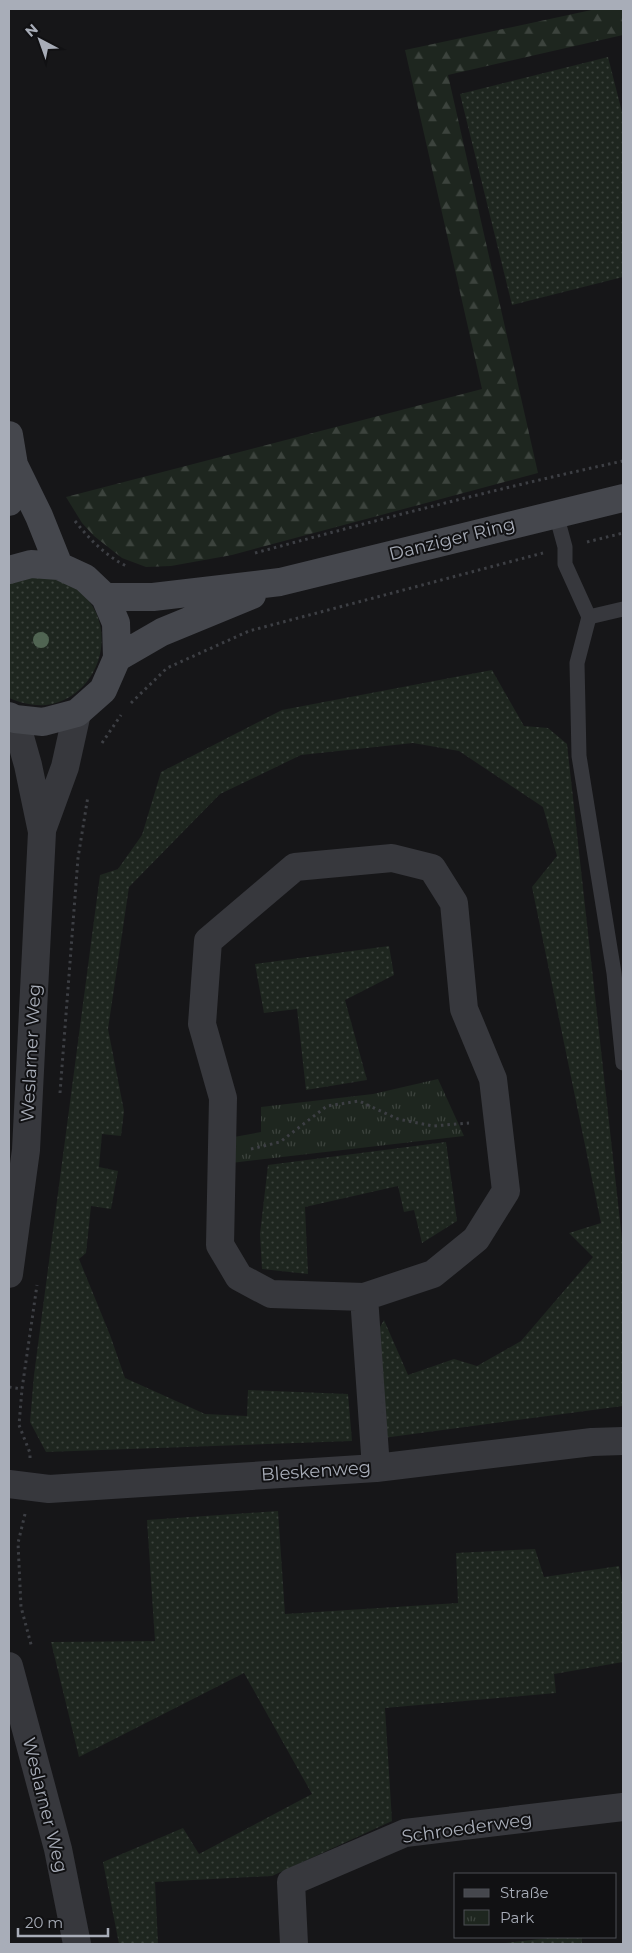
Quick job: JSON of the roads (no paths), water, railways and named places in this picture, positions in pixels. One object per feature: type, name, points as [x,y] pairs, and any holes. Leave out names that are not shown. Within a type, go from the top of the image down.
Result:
[{"type":"main road","points":[[9,435],[14,464],[39,516],[59,566]]},
{"type":"main road","points":[[9,502],[14,464]]},
{"type":"main road","name":"Danziger Ring","points":[[104,597],[153,597],[280,582],[623,498]]},
{"type":"main road","points":[[9,570],[31,564],[59,566],[85,578],[104,597],[116,623],[118,658],[103,690],[77,713],[43,722],[12,717]]},
{"type":"main road","name":"Danziger Ring","points":[[118,658],[162,632],[280,582]]},
{"type":"street","name":"Weslarner Weg","points":[[42,832],[65,767],[77,713]]},
{"type":"street","name":"Weslarner Weg","points":[[9,1274],[26,1150],[42,832],[28,765],[12,717]]},
{"type":"street","points":[[392,858],[432,868],[454,903],[464,1009],[493,1079],[506,1191],[476,1239],[433,1274],[364,1297],[271,1294],[239,1277],[220,1245],[223,1098],[202,1024],[208,941],[296,867],[392,858]]},
{"type":"street","points":[[364,1297],[376,1468]]},
{"type":"street","name":"Bleskenweg","points":[[18,1485],[49,1490],[376,1468],[592,1442],[623,1441]]},
{"type":"street","name":"Weslarner Weg","points":[[9,1666],[58,1849],[77,1944]]},
{"type":"street","name":"Schroederweg","points":[[294,1944],[291,1882],[405,1833],[623,1807]]},
{"type":"lane","points":[[556,514],[565,547],[565,564],[589,617],[577,663],[579,756],[618,965],[623,1063]]},
{"type":"lane","points":[[589,617],[623,609]]}]
